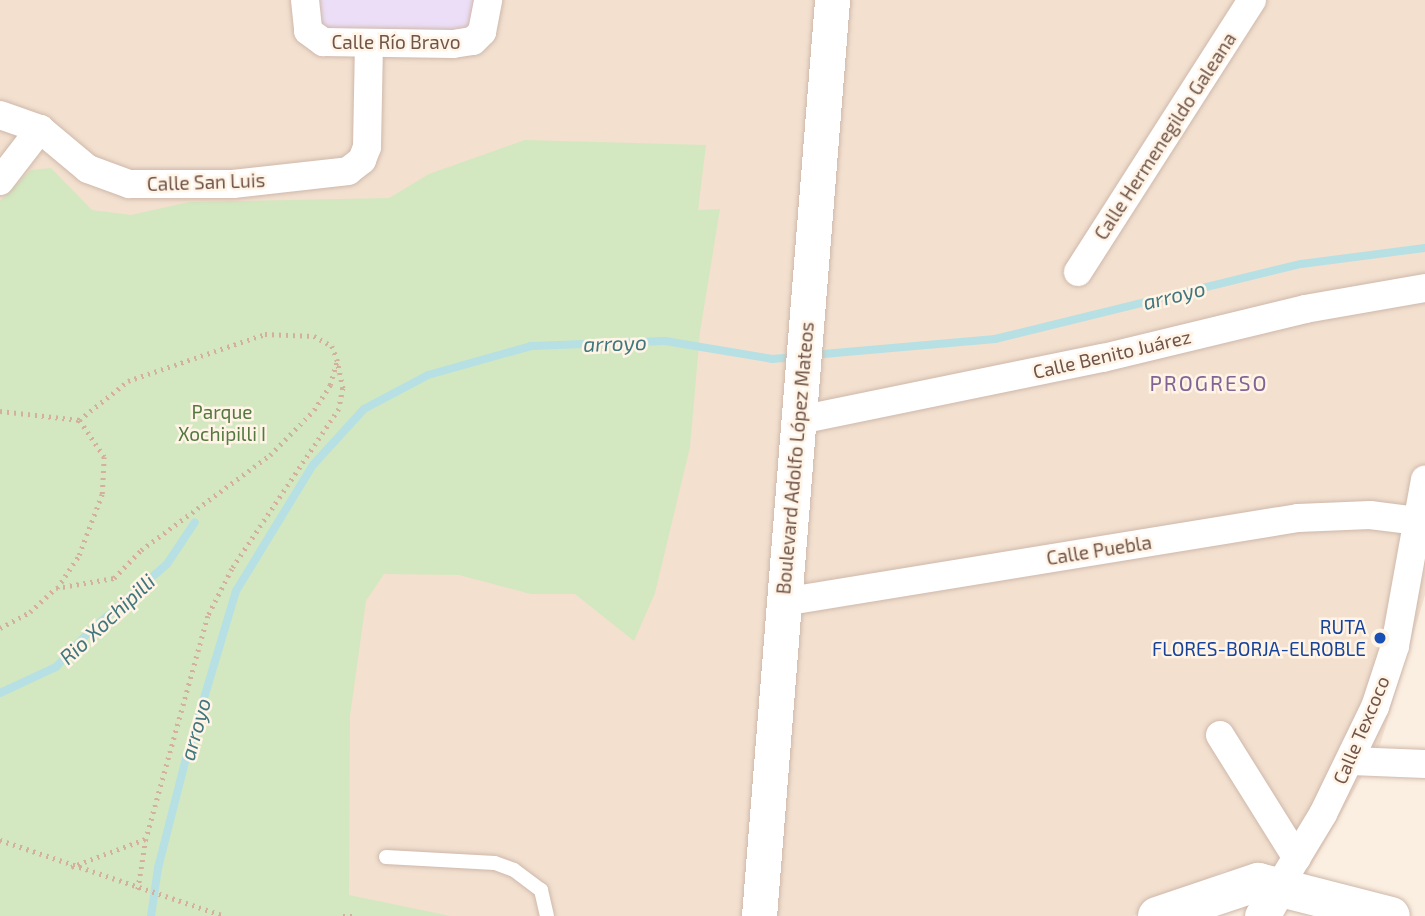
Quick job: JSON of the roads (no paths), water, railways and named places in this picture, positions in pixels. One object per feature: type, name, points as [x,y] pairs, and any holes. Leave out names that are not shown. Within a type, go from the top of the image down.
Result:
[{"type":"main road","points":[[1157,916],[1246,884],[1280,886],[1391,916]]},
{"type":"street","name":"Calle Río Bravo","points":[[305,0],[305,20],[313,37],[323,42],[369,44],[473,41],[485,28],[488,0]]},
{"type":"street","name":"Boulevard Adolfo López Mateos","points":[[759,916],[832,0]]},
{"type":"street","name":"Calle Hermenegildo Galeana","points":[[1078,272],[1252,0]]},
{"type":"street","name":"Calle San Luis","points":[[0,115],[40,129],[88,169],[129,184],[233,184],[348,171],[362,160],[367,147],[369,44]]},
{"type":"street","points":[[0,181],[40,129]]},
{"type":"street","name":"Calle Benito Juárez","points":[[800,414],[1103,358],[1305,309],[1425,288]]},
{"type":"street","name":"Calle Texcoco","points":[[1280,886],[1351,761],[1415,594],[1418,521],[1425,480]]},
{"type":"street","name":"Calle Puebla","points":[[782,602],[1297,518],[1370,515],[1418,521]]},
{"type":"street","points":[[1220,735],[1280,886]]},
{"type":"street","points":[[1351,761],[1425,764]]},
{"type":"lane","points":[[386,857],[495,863],[514,870],[541,890],[547,916]]},
{"type":"waterway","name":"arroyo","points":[[812,355],[995,339],[1301,264],[1425,248]]},
{"type":"waterway","name":"arroyo","points":[[151,916],[158,868],[185,762],[236,591],[313,465],[364,409],[428,375],[531,346],[665,341],[772,359],[796,357]]},
{"type":"waterway","name":"Rio Xochipilli","points":[[0,693],[56,667],[89,632],[167,564],[195,522]]},
{"type":"place","name":"RUTA FLORES-BORJA-ELROBLE","points":[[1380,638]]},
{"type":"district","name":"PROGRESO","points":[[1209,383]]},
{"type":"park label","name":"Parque Xochipilli I","points":[[222,423]]}]
